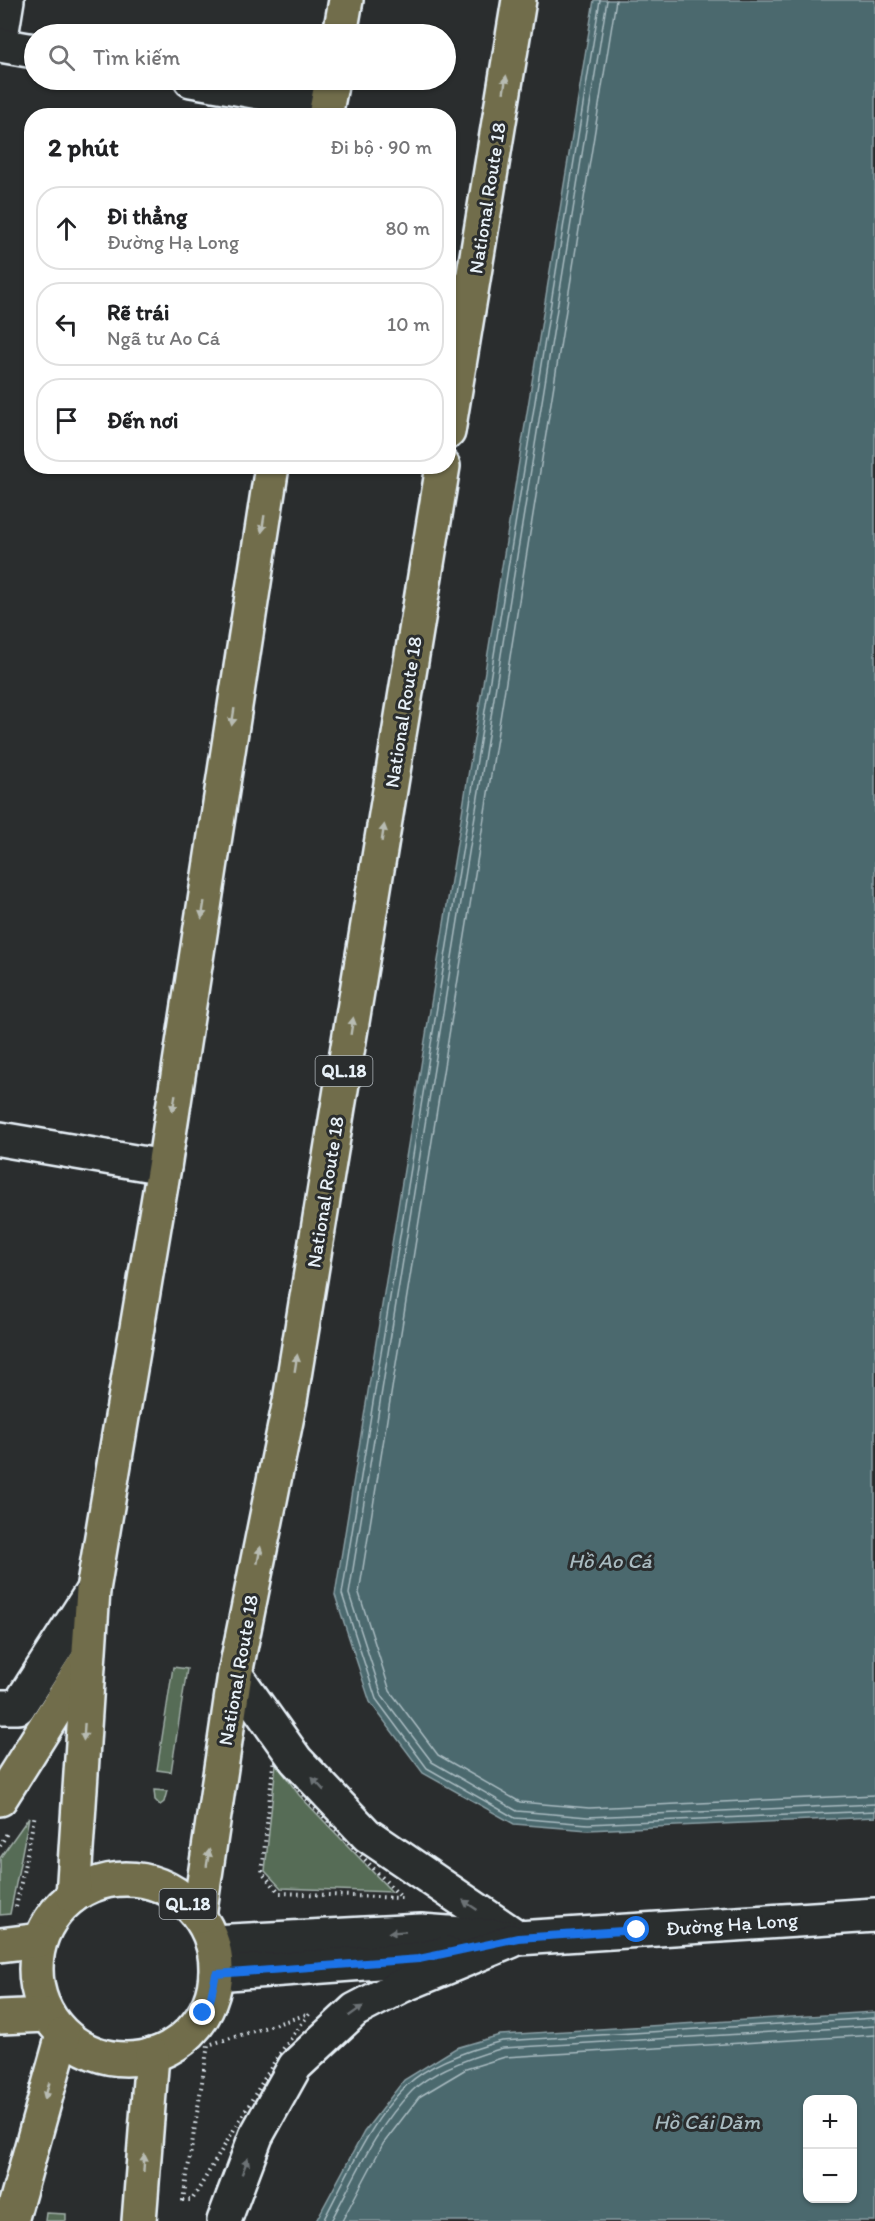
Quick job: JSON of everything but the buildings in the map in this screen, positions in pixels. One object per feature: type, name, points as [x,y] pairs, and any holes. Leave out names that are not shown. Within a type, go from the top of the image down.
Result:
[{"type":"main road","points":[[7,0],[0,44],[24,49]]},
{"type":"main road","points":[[342,24],[346,0]]},
{"type":"main road","name":"National Route 18","points":[[456,383],[519,0]]},
{"type":"main road","points":[[260,90],[328,100]]},
{"type":"main road","points":[[73,1896],[93,1590],[164,1167],[271,474]]},
{"type":"main road","name":"National Route 18","points":[[206,1929],[235,1674],[290,1401],[442,474]]},
{"type":"main road","points":[[0,1139],[164,1167]]},
{"type":"main road","points":[[0,1707],[18,1707],[93,1590]]},
{"type":"main road","points":[[6,1812],[88,1658]]},
{"type":"main road","points":[[235,1674],[296,1760],[367,1835],[518,1938]]},
{"type":"main road","name":"QL.18","points":[[136,1880],[154,1883],[180,1896],[206,1929],[216,1974],[210,2001],[196,2025],[176,2044],[152,2055],[128,2060],[105,2057],[82,2049],[55,2025],[38,1991],[35,1966],[40,1940],[53,1915],[73,1896],[98,1883],[136,1880]]},
{"type":"main road","name":"Đường Hạ Long","points":[[206,1929],[421,1931],[518,1938],[875,1915]]},
{"type":"main road","points":[[7,1931],[40,1940]]},
{"type":"main road","points":[[224,2221],[256,2136],[295,2066],[355,2010],[401,1986],[518,1938]]},
{"type":"main road","name":"Đường Hạ Long","points":[[216,1974],[419,1959],[518,1938]]},
{"type":"main road","points":[[0,2017],[55,2025],[10,2221]]},
{"type":"main road","points":[[139,2221],[152,2055]]},
{"type":"path","points":[[274,1756],[301,1793],[402,1898],[280,1893],[262,1873],[274,1756]]},
{"type":"path","points":[[7,1931],[36,1807]]},
{"type":"path","points":[[0,1846],[6,1812]]},
{"type":"path","points":[[309,2014],[278,2056],[192,2200],[183,2200],[208,2045],[309,2014]]},
{"type":"green space","points":[[173,1667],[187,1669],[171,1772],[157,1770]]},
{"type":"green space","points":[[276,1763],[299,1795],[392,1892],[281,1888],[265,1871]]},
{"type":"green space","points":[[154,1790],[167,1791],[164,1802],[160,1805],[155,1800]]},
{"type":"green space","points":[[29,1817],[10,1914],[0,1915],[0,1858]]},
{"type":"green space","points":[[46,2213],[66,2214],[66,2221],[45,2221]]},
{"type":"water","name":"Hồ Ao Cá","points":[[594,0],[875,0],[875,1817],[588,1830],[514,1824],[423,1773],[370,1702],[335,1595]]},
{"type":"water","name":"Hồ Cái Dăm","points":[[875,2012],[875,2221],[316,2221],[364,2132],[404,2080],[456,2048],[500,2035]]},
{"type":"route","points":[[203,2013],[210,2001],[216,1974],[272,1972],[419,1959],[518,1938],[637,1930]]}]
